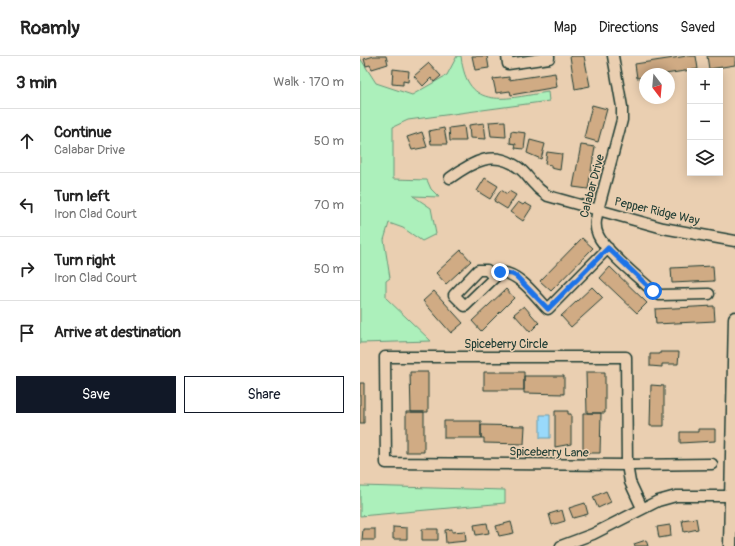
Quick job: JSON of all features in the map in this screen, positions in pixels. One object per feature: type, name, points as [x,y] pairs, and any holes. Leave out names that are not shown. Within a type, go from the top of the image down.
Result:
[{"type":"street","points":[[507,56],[508,64],[549,58],[549,56]]},
{"type":"street","name":"Calabar Drive","points":[[614,56],[622,107],[622,120],[595,224],[598,235],[608,248],[653,291],[660,295],[709,294]]},
{"type":"street","name":"Pepper Ridge Way","points":[[450,178],[469,164],[489,158],[504,159],[520,168],[536,186],[548,196],[663,228],[735,241]]},
{"type":"street","points":[[494,277],[500,272],[512,274],[548,309],[608,248]]},
{"type":"street","points":[[730,546],[735,318]]},
{"type":"street","name":"Spiceberry Circle","points":[[386,463],[385,357],[626,357],[627,465]]},
{"type":"street","name":"Spiceberry Lane","points":[[386,463],[627,465],[712,464]]},
{"type":"street","points":[[627,465],[630,482],[642,508]]},
{"type":"street","points":[[561,546],[593,534],[658,501],[676,496],[731,496]]},
{"type":"green space","points":[[457,56],[461,56],[465,74],[471,87],[480,94],[491,98],[504,98],[548,92],[549,101],[408,120],[393,127],[393,179],[427,180],[431,189],[439,197],[413,196],[431,208],[436,234],[422,241],[403,228],[389,223],[384,240],[390,278],[386,281],[386,298],[431,341],[360,343],[360,58],[376,83],[412,95],[447,75]]},
{"type":"green space","points":[[360,486],[505,490],[505,503],[360,516]]},
{"type":"water","points":[[540,415],[550,415],[550,438],[540,438]]},
{"type":"building","points":[[374,56],[386,56],[388,64],[372,69],[370,65],[366,66],[364,59]]},
{"type":"building","points":[[472,56],[487,56],[489,68],[475,70]]},
{"type":"building","points":[[570,56],[584,56],[590,86],[575,89]]},
{"type":"building","points":[[696,56],[698,68],[687,68],[687,71],[675,72],[675,68],[639,68],[639,78],[637,78],[635,64]]},
{"type":"building","points":[[707,56],[735,56],[735,65],[709,68]]},
{"type":"building","points":[[429,63],[441,76],[434,82],[431,78],[423,86],[414,76]]},
{"type":"building","points":[[393,69],[409,71],[408,82],[403,81],[403,85],[392,84]]},
{"type":"building","points":[[555,73],[557,87],[511,95],[510,91],[496,93],[493,79],[509,77],[509,80]]},
{"type":"building","points":[[592,105],[607,109],[598,142],[584,138]]},
{"type":"building","points":[[505,121],[506,137],[491,136],[489,122]]},
{"type":"building","points":[[484,123],[486,139],[470,138],[469,125]]},
{"type":"building","points":[[464,126],[466,141],[450,141],[449,128]]},
{"type":"building","points":[[444,128],[447,144],[431,144],[429,131]]},
{"type":"building","points":[[511,131],[526,133],[524,149],[515,148],[516,144],[510,143]]},
{"type":"building","points":[[422,132],[427,147],[412,150],[407,137]]},
{"type":"building","points":[[530,140],[545,144],[541,159],[527,153]]},
{"type":"building","points":[[581,145],[595,147],[588,189],[573,187]]},
{"type":"building","points":[[547,152],[562,154],[560,170],[551,168],[551,165],[545,164]]},
{"type":"building","points":[[485,178],[498,186],[490,199],[477,191]]},
{"type":"building","points":[[501,190],[507,194],[509,191],[516,195],[507,209],[494,201]]},
{"type":"building","points":[[518,202],[523,205],[525,203],[532,207],[523,221],[510,212]]},
{"type":"building","points":[[582,238],[593,248],[551,291],[540,281]]},
{"type":"building","points":[[461,250],[471,261],[446,284],[436,273]]},
{"type":"building","points":[[713,266],[714,281],[672,283],[671,268]]},
{"type":"building","points":[[610,267],[647,303],[637,313],[600,278]]},
{"type":"building","points":[[592,287],[603,298],[571,327],[561,316]]},
{"type":"building","points":[[506,289],[514,298],[481,331],[472,321]]},
{"type":"building","points":[[434,291],[463,323],[451,333],[423,301]]},
{"type":"building","points":[[524,306],[539,323],[530,332],[514,314]]},
{"type":"building","points":[[714,306],[715,321],[656,324],[655,309]]},
{"type":"building","points":[[660,352],[679,352],[678,364],[662,364],[662,367],[650,366],[650,354],[660,354]]},
{"type":"building","points":[[410,372],[428,372],[428,412],[411,412]]},
{"type":"building","points":[[484,372],[524,372],[524,390],[484,390]]},
{"type":"building","points":[[586,372],[605,372],[605,413],[587,413]]},
{"type":"building","points":[[524,376],[564,376],[564,394],[524,393]]},
{"type":"building","points":[[360,383],[364,383],[364,423],[360,423]]},
{"type":"building","points":[[651,385],[664,386],[664,426],[650,426]]},
{"type":"building","points":[[555,411],[568,411],[568,414],[571,414],[571,444],[555,447]]},
{"type":"building","points":[[406,412],[424,412],[424,452],[406,452]]},
{"type":"building","points":[[583,413],[601,413],[600,453],[583,453]]},
{"type":"building","points":[[444,421],[481,421],[481,438],[444,438]]},
{"type":"building","points":[[481,425],[525,426],[524,444],[484,443],[484,438],[481,438]]},
{"type":"building","points":[[698,429],[715,429],[715,441],[680,443],[680,432],[698,432]]},
{"type":"building","points":[[606,491],[611,502],[598,508],[593,497]]},
{"type":"building","points":[[585,503],[588,514],[573,518],[569,508]]},
{"type":"building","points":[[562,510],[565,521],[552,525],[549,514]]},
{"type":"building","points":[[696,518],[698,529],[684,532],[682,520]]},
{"type":"building","points":[[511,522],[514,533],[499,536],[496,526]]},
{"type":"building","points":[[487,523],[489,533],[476,535],[474,525]]},
{"type":"building","points":[[670,525],[671,536],[659,538],[657,527]]},
{"type":"building","points":[[393,527],[407,528],[407,539],[393,539]]},
{"type":"building","points":[[363,529],[375,529],[375,540],[362,540]]},
{"type":"building","points":[[422,529],[438,529],[438,540],[422,540]]},
{"type":"building","points":[[452,529],[452,532],[465,531],[466,541],[446,543],[445,530]]},
{"type":"building","points":[[646,540],[648,546],[635,546],[634,544]]},
{"type":"route","points":[[500,272],[506,272],[516,276],[548,309],[608,248],[653,291]]}]
